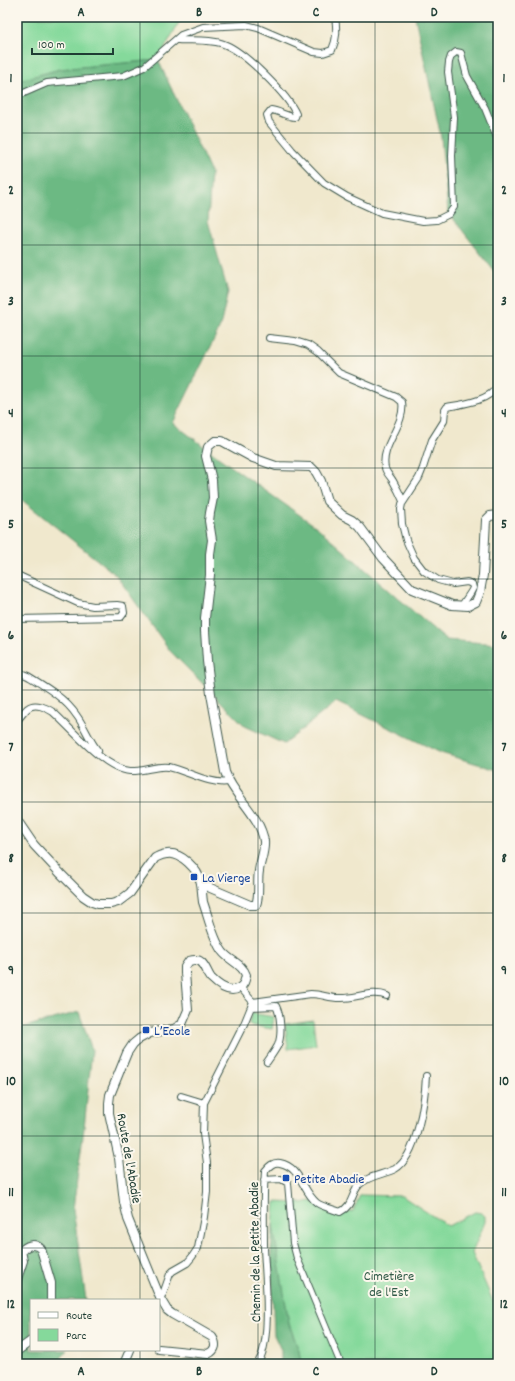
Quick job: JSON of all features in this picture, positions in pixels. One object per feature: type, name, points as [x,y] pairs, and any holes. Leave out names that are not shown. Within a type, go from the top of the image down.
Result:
[{"type":"street","points":[[17,96],[47,83],[122,76],[144,67],[181,36],[203,27],[246,25],[258,28],[314,52],[323,53],[332,50],[335,42],[337,31],[334,17]]},
{"type":"street","points":[[178,40],[213,42],[226,45],[260,70],[290,104],[296,114],[296,117],[291,117],[271,110],[266,115],[269,122],[292,150],[324,183],[347,197],[382,213],[423,220],[437,220],[449,214],[454,207],[452,156],[454,117],[448,72],[451,56],[456,52],[461,53],[467,76],[485,108],[498,140]]},
{"type":"street","points":[[269,338],[295,341],[308,345],[318,352],[339,373],[396,397],[402,402],[404,409],[402,416],[384,458],[385,469],[404,501]]},
{"type":"street","points":[[462,606],[464,600],[470,595],[473,588],[472,584],[467,582],[453,584],[438,580],[424,571],[414,558],[406,540],[401,509],[404,501],[419,478],[432,440],[444,421],[445,410],[447,407],[473,402],[492,393],[498,386]]},
{"type":"street","points":[[201,884],[250,906],[256,905],[258,899],[258,872],[264,854],[264,842],[258,824],[228,782],[211,694],[205,631],[212,540],[209,521],[213,498],[211,471],[206,456],[208,447],[214,441],[222,441],[253,458],[276,466],[311,467],[321,481],[328,501],[342,515],[352,520],[360,527],[383,558],[412,589],[452,604],[468,606],[476,602],[480,592],[483,575],[486,520],[490,516],[498,515]]},
{"type":"street","points":[[17,575],[78,603],[93,606],[124,606],[124,612],[121,617],[17,619]]},
{"type":"street","points":[[17,677],[23,674],[28,676],[56,694],[67,704],[77,716],[101,757]]},
{"type":"street","points":[[17,720],[29,707],[46,707],[101,757],[120,769],[129,771],[169,767],[219,782],[228,782]]},
{"type":"street","points":[[17,820],[34,845],[50,862],[83,896],[98,904],[111,904],[118,902],[130,894],[155,858],[161,855],[167,853],[174,854],[188,862],[196,872],[201,884],[201,895],[217,943],[227,957],[244,970],[246,975],[245,980],[244,984],[240,987],[252,1004]]},
{"type":"street","name":"Route de l'Abadie","points":[[160,1349],[208,1354],[212,1352],[216,1345],[212,1337],[167,1310],[160,1297],[128,1219],[124,1202],[119,1158],[108,1113],[110,1095],[128,1053],[139,1039],[150,1033],[174,1029],[182,1024],[188,1010],[184,972],[189,961],[198,960],[202,962],[211,977],[227,990],[234,990],[240,987]]},
{"type":"street","points":[[252,1004],[310,994],[320,994],[333,998],[377,993],[387,996]]},
{"type":"street","points":[[252,1004],[276,1006],[279,1013],[280,1035],[278,1044],[267,1062]]},
{"type":"street","points":[[160,1297],[163,1294],[170,1274],[187,1262],[198,1248],[207,1192],[207,1163],[203,1134],[204,1103],[244,1024],[252,1004]]},
{"type":"street","name":"Chemin de la Petite Abadie","points":[[257,1364],[262,1356],[267,1320],[264,1245],[265,1171],[269,1165],[277,1163],[286,1164],[300,1177],[309,1193],[318,1203],[340,1212],[346,1209],[359,1186],[370,1178],[395,1169],[404,1161],[414,1141],[424,1107],[426,1076]]},
{"type":"street","points":[[181,1096],[204,1103]]},
{"type":"street","points":[[264,1180],[281,1179],[288,1183],[293,1243],[297,1258],[341,1364]]},
{"type":"street","points":[[17,1282],[24,1260],[20,1253],[31,1245],[38,1246],[41,1249],[51,1283],[50,1299]]},
{"type":"street","points":[[17,1351],[30,1341]]},
{"type":"street","points":[[124,1364],[130,1351]]},
{"type":"green space","points":[[17,17],[182,17],[158,60],[60,69],[17,81]]},
{"type":"green space","points":[[415,17],[471,17],[498,20],[498,276],[448,212],[441,137]]},
{"type":"green space","points":[[158,60],[211,173],[208,221],[228,292],[220,327],[173,423],[318,528],[446,640],[498,644],[498,770],[441,753],[336,702],[284,744],[245,726],[171,652],[116,575],[17,496],[17,81],[60,69]]},
{"type":"green space","points":[[79,1012],[92,1050],[84,1128],[73,1209],[86,1299],[30,1299],[30,1351],[67,1351],[56,1364],[17,1364],[17,1029]]},
{"type":"green space","points":[[251,1013],[274,1017],[272,1029],[249,1025]]},
{"type":"green space","points":[[313,1020],[316,1045],[288,1049],[285,1024]]},
{"type":"green space","name":"Cimetière de l'Est","points":[[360,1195],[402,1196],[448,1226],[475,1212],[481,1213],[485,1216],[485,1222],[472,1253],[498,1313],[498,1364],[301,1364],[299,1351],[289,1324],[277,1255],[273,1225],[275,1202],[302,1203],[311,1201],[337,1213],[347,1213],[353,1211]]},
{"type":"green space","points":[[273,1225],[289,1324],[299,1351],[301,1364],[281,1364],[281,1350],[274,1335],[271,1252]]},
{"type":"place","name":"La Vierge","points":[[194,877]]},
{"type":"place","name":"L’Ecole","points":[[146,1030]]},
{"type":"place","name":"Petite Abadie","points":[[286,1178]]}]
